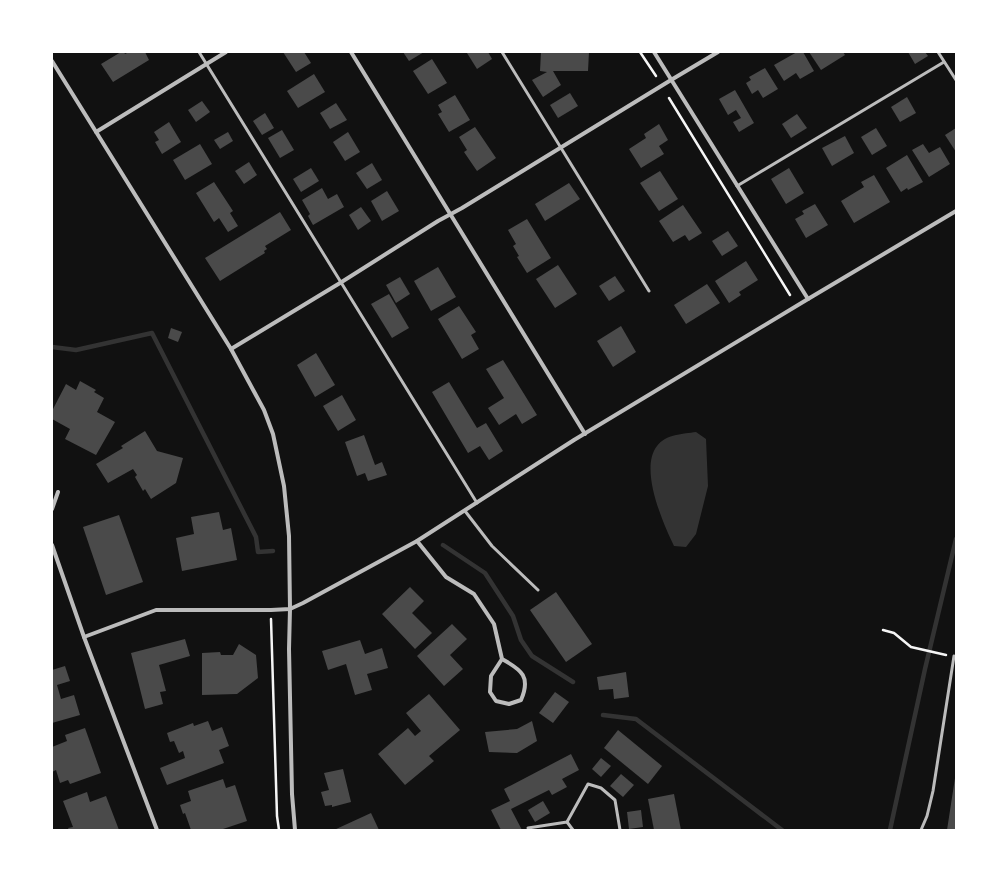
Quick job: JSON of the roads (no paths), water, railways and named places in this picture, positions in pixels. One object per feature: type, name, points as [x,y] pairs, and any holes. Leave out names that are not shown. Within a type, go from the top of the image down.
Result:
[{"type":"street","points":[[96,132],[226,52]]},
{"type":"street","points":[[351,52],[585,434]]},
{"type":"street","points":[[654,52],[808,299]]},
{"type":"street","points":[[231,348],[718,52]]},
{"type":"street","points":[[52,61],[231,348],[264,410],[273,434],[284,486],[289,536],[289,649],[292,794],[295,830]]},
{"type":"street","points":[[84,637],[156,610],[290,609],[303,603],[417,541],[574,440],[956,211]]},
{"type":"street","points":[[52,509],[58,492]]},
{"type":"street","points":[[417,541],[446,577],[474,594],[494,624],[502,659],[491,676],[490,692],[496,702],[508,704],[521,700],[525,690],[524,676],[518,668],[502,659]]},
{"type":"street","points":[[52,545],[84,637],[157,830]]},
{"type":"lane","points":[[199,52],[477,503]]},
{"type":"lane","points":[[502,52],[649,291]]},
{"type":"lane","points":[[938,52],[956,80]]},
{"type":"lane","points":[[737,186],[944,62]]},
{"type":"lane","points":[[465,511],[492,546],[538,590]]},
{"type":"lane","points":[[921,830],[927,816],[933,791],[954,656]]},
{"type":"lane","points":[[567,822],[588,784],[601,788],[615,800],[620,830]]},
{"type":"lane","points":[[528,828],[567,822]]},
{"type":"lane","points":[[567,822],[573,830]]},
{"type":"waterway","points":[[52,347],[76,350],[152,333],[256,537],[258,552],[273,551]]},
{"type":"waterway","points":[[890,830],[925,669],[956,539]]},
{"type":"waterway","points":[[443,545],[485,573],[513,616],[521,640],[532,656],[573,682]]},
{"type":"waterway","points":[[603,715],[636,719],[782,830]]}]
